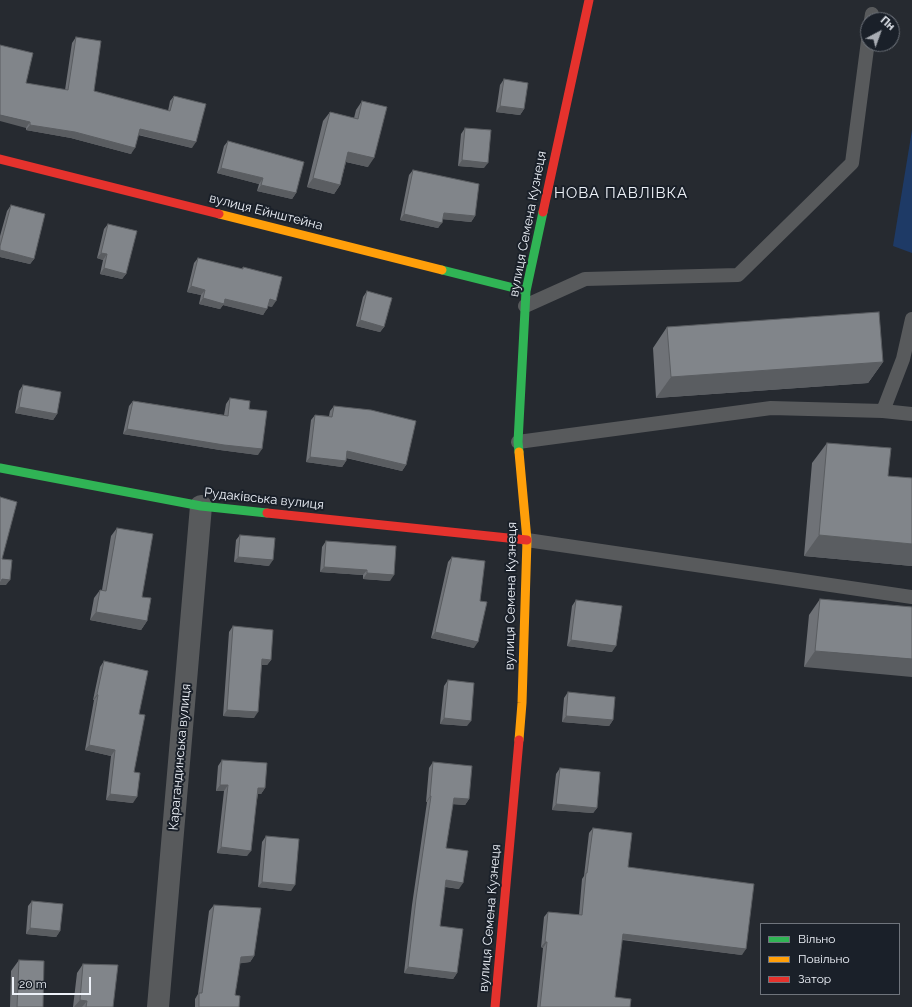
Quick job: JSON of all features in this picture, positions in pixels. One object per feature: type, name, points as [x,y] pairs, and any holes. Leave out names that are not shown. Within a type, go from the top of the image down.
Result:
[{"type":"street","name":"вулиця Семена Кузнеця","points":[[495,1007],[522,703],[527,540],[518,442],[526,291],[589,0]]},
{"type":"street","name":"вулиця Ейнштейна","points":[[0,159],[526,291]]},
{"type":"street","name":"Рудаківська вулиця","points":[[0,468],[201,506],[527,540]]},
{"type":"street","name":"Карагандинська вулиця","points":[[158,1007],[201,506]]},
{"type":"lane","points":[[525,306],[585,279],[738,275],[852,162],[867,52]]},
{"type":"lane","points":[[883,411],[902,359],[912,319]]},
{"type":"lane","points":[[518,442],[771,408],[883,411],[912,414]]},
{"type":"lane","points":[[527,540],[912,597]]},
{"type":"shaded area","points":[[912,130],[912,253],[893,246]]},
{"type":"building","points":[[76,37],[101,41],[94,91],[170,111],[174,96],[206,104],[196,142],[140,129],[135,148],[75,132],[30,125],[30,122],[0,115],[0,45],[33,53],[26,83],[68,90]]},
{"type":"building","points":[[504,79],[528,83],[524,109],[500,106]]},
{"type":"building","points":[[362,101],[387,107],[374,158],[348,152],[340,185],[313,178],[330,112],[358,119]]},
{"type":"building","points":[[465,128],[491,130],[488,163],[462,160]]},
{"type":"building","points":[[228,141],[304,162],[296,193],[261,185],[263,178],[221,168]]},
{"type":"building","points":[[413,170],[479,184],[475,216],[444,213],[442,223],[404,214]]},
{"type":"building","points":[[11,205],[45,214],[34,259],[0,250]]},
{"type":"building","points":[[108,224],[137,231],[126,274],[104,268],[107,254],[101,253]]},
{"type":"building","points":[[198,258],[282,277],[276,301],[270,299],[267,309],[225,299],[224,304],[203,298],[205,290],[191,286]]},
{"type":"building","points":[[367,291],[392,298],[384,327],[360,320]]},
{"type":"building","points":[[879,312],[883,362],[671,377],[667,327]]},
{"type":"building","points":[[23,385],[61,392],[57,414],[19,407]]},
{"type":"building","points":[[230,398],[250,401],[249,409],[267,411],[262,449],[224,445],[127,429],[133,401],[228,416]]},
{"type":"building","points":[[334,406],[371,410],[416,421],[406,465],[347,451],[346,461],[310,457],[315,415],[332,417]]},
{"type":"building","points":[[827,443],[891,448],[888,476],[912,478],[912,544],[819,535]]},
{"type":"building","points":[[0,497],[17,502],[2,559],[12,560],[10,580],[2,579],[1,582],[0,582]]},
{"type":"building","points":[[117,528],[153,534],[142,597],[151,598],[147,621],[96,612],[100,590],[106,591]]},
{"type":"building","points":[[240,535],[275,538],[273,560],[238,557]]},
{"type":"building","points":[[326,541],[396,546],[394,575],[367,573],[367,570],[324,567]]},
{"type":"building","points":[[452,557],[485,561],[480,601],[487,602],[478,642],[435,632]]},
{"type":"building","points":[[820,599],[912,607],[912,659],[815,651]]},
{"type":"building","points":[[576,600],[622,606],[616,646],[571,640]]},
{"type":"building","points":[[233,626],[273,630],[271,660],[262,659],[258,712],[227,710]]},
{"type":"building","points":[[104,661],[148,671],[139,714],[145,715],[134,772],[140,773],[137,797],[110,794],[115,750],[89,745]]},
{"type":"building","points":[[448,680],[474,683],[471,721],[444,718]]},
{"type":"building","points":[[568,692],[615,697],[613,720],[566,716]]},
{"type":"building","points":[[222,760],[267,763],[265,788],[258,788],[251,851],[221,847],[228,785],[220,785]]},
{"type":"building","points":[[433,762],[472,766],[469,799],[454,798],[446,848],[468,851],[463,883],[446,880],[440,926],[463,929],[457,973],[408,967],[431,796]]},
{"type":"building","points":[[560,768],[600,772],[597,808],[556,804]]},
{"type":"building","points":[[593,828],[632,833],[628,867],[754,884],[746,949],[623,934],[615,997],[631,999],[630,1007],[540,1007],[547,942],[545,942],[548,912],[582,915],[586,873]]},
{"type":"building","points":[[266,836],[299,839],[295,885],[262,882]]},
{"type":"building","points":[[32,901],[63,904],[60,931],[30,928]]},
{"type":"building","points":[[214,905],[261,908],[254,956],[241,957],[235,995],[240,996],[239,1007],[199,1007],[199,993],[202,993]]},
{"type":"building","points":[[19,960],[44,961],[43,1007],[17,1007]]},
{"type":"building","points":[[83,964],[118,965],[113,1007],[86,1007],[87,1001],[80,1000]]},
{"type":"traffic: fast","points":[[519,452],[518,442],[526,291],[543,212]]},
{"type":"traffic: fast","points":[[442,270],[526,291]]},
{"type":"traffic: fast","points":[[0,468],[201,506],[267,513]]},
{"type":"traffic: slow","points":[[219,214],[442,270]]},
{"type":"traffic: slow","points":[[519,452],[527,540],[522,703],[519,740]]},
{"type":"traffic: jam","points":[[543,212],[589,0]]},
{"type":"traffic: jam","points":[[0,159],[219,214]]},
{"type":"traffic: jam","points":[[267,513],[527,540]]},
{"type":"traffic: jam","points":[[495,1007],[519,740]]},
{"type":"district","name":"НОВА ПАВЛІВКА","points":[[621,193]]}]
